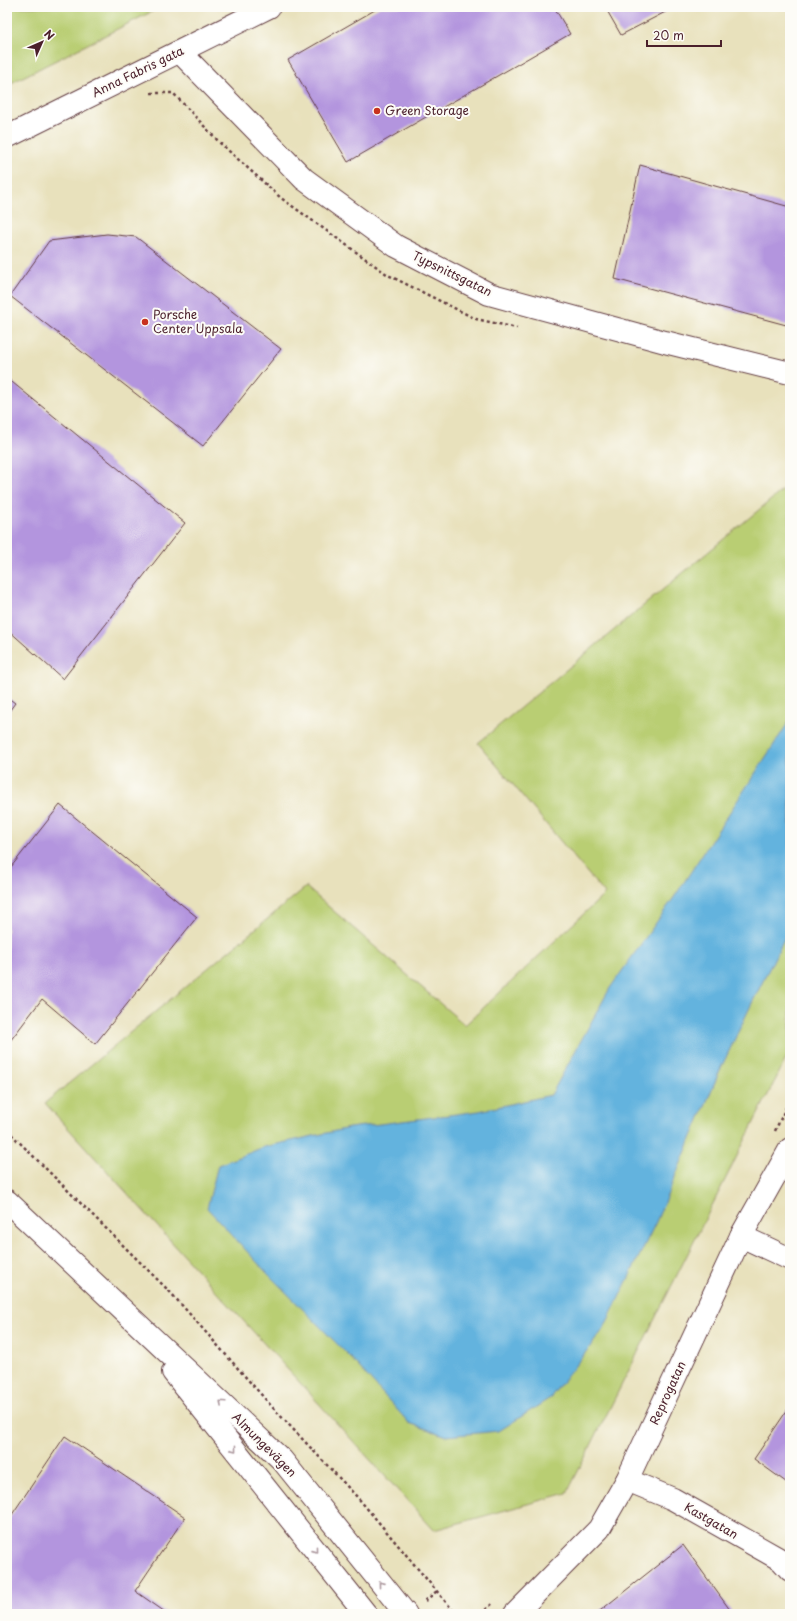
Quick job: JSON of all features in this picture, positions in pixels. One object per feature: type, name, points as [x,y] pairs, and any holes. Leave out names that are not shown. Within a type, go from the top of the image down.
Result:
[{"type":"street","name":"Anna Fabris gata","points":[[7,137],[270,7]]},
{"type":"street","name":"Typsnittsgatan","points":[[180,52],[304,179],[396,246],[489,294],[665,342],[790,373]]},
{"type":"street","name":"Reprogatan","points":[[515,1614],[599,1529],[627,1480],[741,1236],[790,1149]]},
{"type":"street","name":"Almungevägen","points":[[7,1201],[282,1460],[406,1614]]},
{"type":"street","points":[[741,1236],[790,1259]]},
{"type":"street","name":"Almungevägen","points":[[123,1309],[366,1614]]},
{"type":"street","name":"Kastgatan","points":[[627,1480],[673,1499],[781,1560],[790,1570]]},
{"type":"path","points":[[7,1130],[171,1293],[274,1409],[359,1499],[456,1614]]},
{"type":"green space","points":[[7,7],[158,7],[159,8],[7,85]]},
{"type":"green space","points":[[790,484],[790,1051],[567,1493],[434,1530],[45,1103],[306,887],[465,1025],[605,894],[478,743]]},
{"type":"water","points":[[790,720],[790,927],[720,1070],[656,1222],[603,1330],[550,1398],[499,1431],[447,1436],[409,1423],[350,1357],[267,1273],[207,1208],[218,1165],[264,1147],[349,1128],[479,1111],[551,1095],[610,988],[675,896]]},
{"type":"building","name":"Green Storage","points":[[380,7],[554,7],[570,34],[348,162],[288,60]]},
{"type":"building","points":[[605,7],[675,7],[621,35]]},
{"type":"building","points":[[640,165],[790,207],[790,326],[615,279]]},
{"type":"building","name":"Porsche Center Uppsala","points":[[107,234],[136,237],[281,349],[203,446],[10,296],[49,241]]},
{"type":"building","points":[[7,378],[185,523],[63,679],[7,629]]},
{"type":"building","points":[[7,697],[15,703],[7,714]]},
{"type":"building","points":[[60,805],[197,917],[95,1044],[42,999],[7,1045],[7,872]]},
{"type":"building","points":[[790,1406],[790,1485],[754,1459]]},
{"type":"building","points":[[65,1436],[185,1517],[135,1591],[168,1614],[7,1614],[7,1522]]},
{"type":"building","points":[[683,1545],[733,1614],[596,1614]]},
{"type":"place","name":"Green Storage","points":[[377,111]]},
{"type":"place","name":"Porsche Center Uppsala","points":[[145,322]]}]
